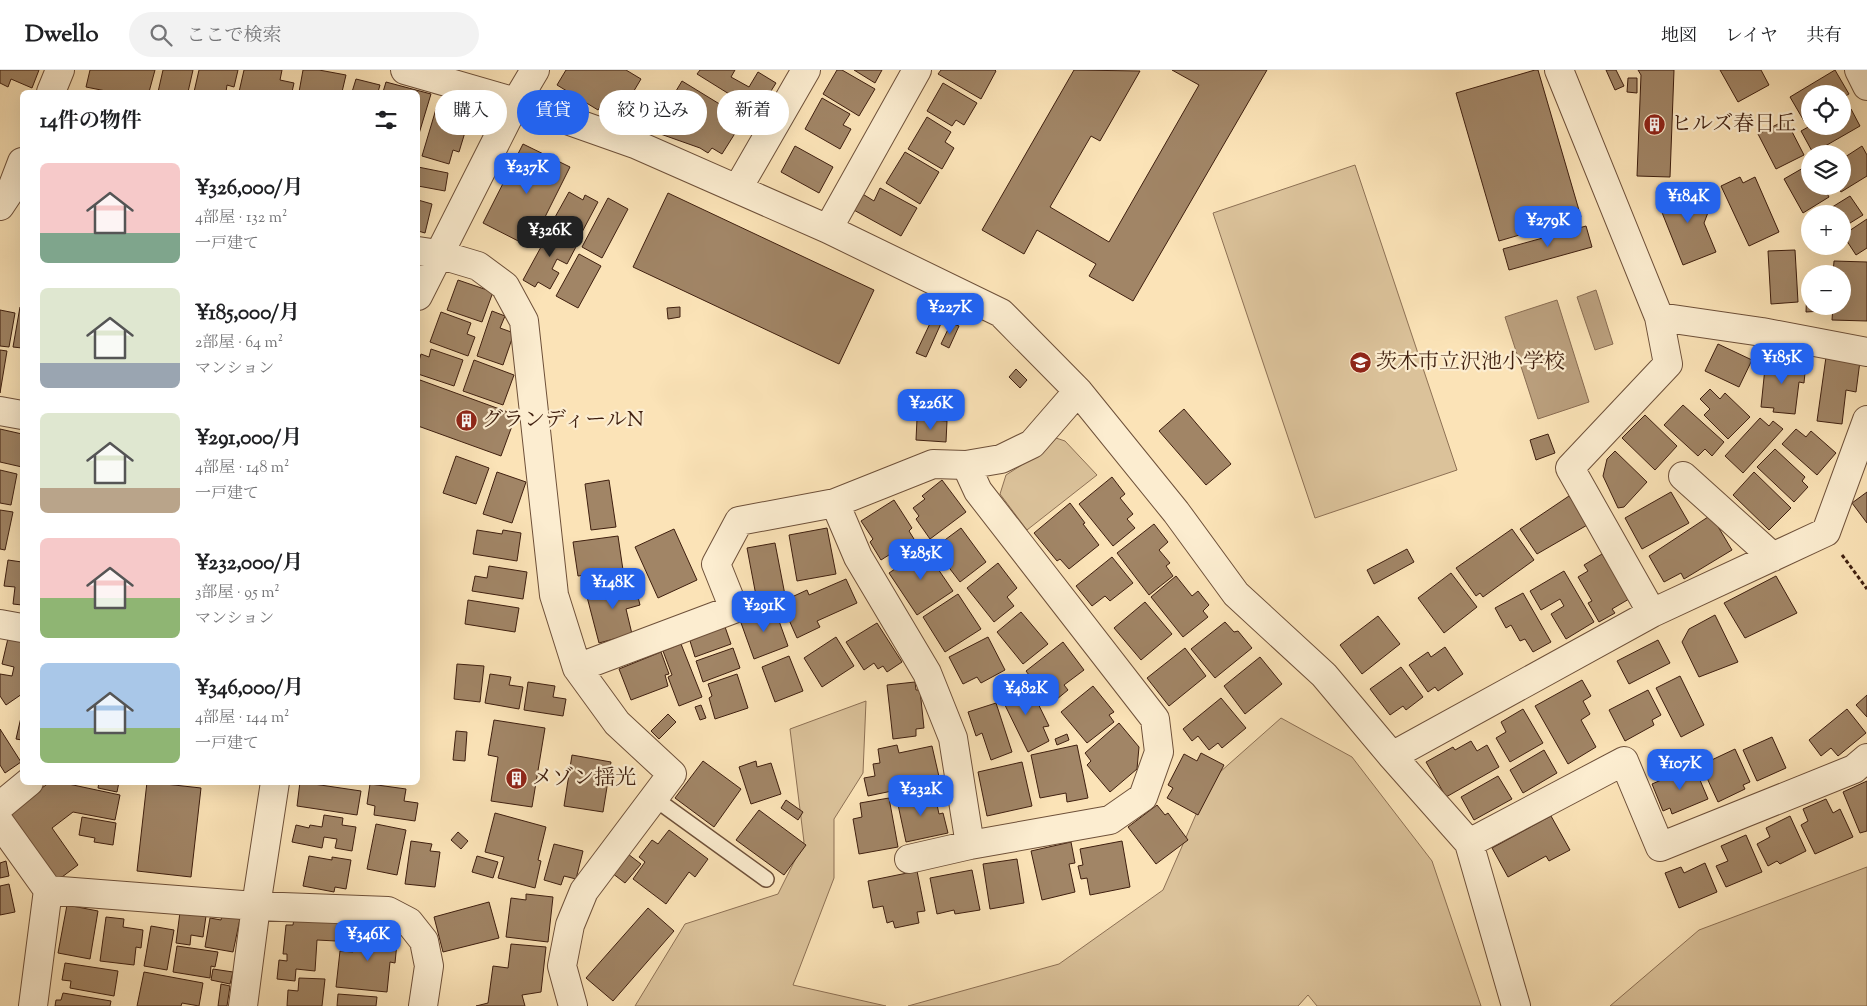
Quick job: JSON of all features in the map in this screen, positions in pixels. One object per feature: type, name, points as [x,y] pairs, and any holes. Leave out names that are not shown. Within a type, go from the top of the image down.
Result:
[{"type":"street","points":[[52,90],[60,70]]},
{"type":"street","points":[[405,70],[516,102],[635,144],[828,229],[1001,313],[1078,391],[1176,512],[1236,594],[1324,675],[1392,756],[1469,842],[1516,1006]]},
{"type":"street","points":[[420,287],[428,252],[535,70]]},
{"type":"street","points":[[738,188],[806,70]]},
{"type":"street","points":[[828,229],[917,70]]},
{"type":"street","points":[[1559,70],[1659,317],[1668,364],[1570,468],[1652,613]]},
{"type":"street","points":[[1860,70],[1867,86]]},
{"type":"street","points":[[9,193],[20,167]]},
{"type":"street","points":[[428,252],[478,266],[505,286],[524,321],[554,595],[576,668],[617,723],[672,774],[584,891],[570,924],[562,966],[573,1006]]},
{"type":"street","points":[[1659,317],[1762,332],[1867,352]]},
{"type":"street","points":[[576,668],[734,609],[716,564],[739,520],[835,503],[933,464],[966,465],[1001,459],[1032,444],[1078,391]]},
{"type":"street","points":[[0,411],[20,415]]},
{"type":"street","points":[[1392,756],[1652,613],[1826,532],[1867,420]]},
{"type":"street","points":[[909,859],[1110,820],[1143,797],[1159,752],[1155,719],[978,491],[966,465]]},
{"type":"street","points":[[1683,476],[1773,557]]},
{"type":"street","points":[[835,503],[858,557],[927,673],[953,738],[970,846]]},
{"type":"street","points":[[0,624],[20,628]]},
{"type":"street","points":[[1469,842],[1624,761],[1660,847],[1854,769],[1867,758]]},
{"type":"street","points":[[0,806],[25,785]]},
{"type":"street","points":[[243,1006],[275,785]]},
{"type":"street","points":[[0,823],[48,890],[33,1006]]},
{"type":"street","points":[[48,890],[256,906],[388,911],[409,922],[424,941],[429,966],[423,1006]]},
{"type":"lane","points":[[654,798],[766,879]]},
{"type":"path","points":[[1826,532],[1867,589]]},
{"type":"shaded area","points":[[1355,165],[1457,470],[1315,518],[1213,213]]},
{"type":"shaded area","points":[[1596,290],[1613,344],[1595,350],[1577,297]]},
{"type":"shaded area","points":[[1557,300],[1589,402],[1538,419],[1505,317]]},
{"type":"shaded area","points":[[1056,438],[1065,441],[1097,475],[1027,530],[1000,494],[1006,475],[1045,450]]},
{"type":"shaded area","points":[[866,701],[863,773],[834,819],[834,878],[793,985],[886,1006],[635,1006],[685,924],[778,894],[804,842],[790,729]]},
{"type":"shaded area","points":[[1281,718],[1352,757],[1432,861],[1481,1006],[1317,1006],[1308,995],[1298,1006],[908,1006],[1059,964],[1163,890],[1211,780]]},
{"type":"shaded area","points":[[1867,867],[1867,1006],[1610,1006],[1699,930]]},
{"type":"building","points":[[0,70],[39,70],[32,88],[11,79],[8,87],[0,83]]},
{"type":"building","points":[[90,70],[155,70],[150,90],[101,90],[86,87]]},
{"type":"building","points":[[163,70],[193,70],[188,90],[158,90]]},
{"type":"building","points":[[199,70],[238,70],[234,87],[227,85],[226,90],[194,90]]},
{"type":"building","points":[[244,70],[282,70],[280,80],[294,83],[292,90],[239,90]]},
{"type":"building","points":[[303,70],[319,70],[346,75],[342,90],[299,90]]},
{"type":"building","points":[[566,70],[626,70],[641,79],[634,90],[599,90],[598,110],[589,105],[589,90],[565,90],[557,85]]},
{"type":"building","points":[[700,70],[735,70],[731,77],[749,87],[758,72],[776,83],[772,90],[723,90],[697,74]]},
{"type":"building","points":[[837,70],[842,70],[875,89],[859,116],[823,94]]},
{"type":"building","points":[[854,70],[882,70],[875,83]]},
{"type":"building","points":[[941,70],[996,71],[981,99],[938,74]]},
{"type":"building","points":[[1074,70],[1140,71],[1100,141],[1091,136],[1050,207],[1109,242],[1199,85],[1172,70],[1267,70],[1133,301],[1089,276],[1096,264],[1037,230],[1024,254],[982,230]]},
{"type":"building","points":[[1538,70],[1581,217],[1499,241],[1456,93]]},
{"type":"building","points":[[1606,70],[1616,70],[1624,86],[1615,90]]},
{"type":"building","name":"ヒルズ春日丘","points":[[1638,70],[1674,70],[1670,177],[1637,176],[1641,75]]},
{"type":"building","points":[[1720,70],[1761,70],[1769,85],[1738,102]]},
{"type":"building","points":[[1835,70],[1844,85],[1810,85]]},
{"type":"building","points":[[1628,78],[1637,78],[1637,93],[1627,92]]},
{"type":"building","points":[[356,79],[380,85],[379,90],[353,90]]},
{"type":"building","points":[[682,81],[697,90],[677,90]]},
{"type":"building","points":[[386,82],[416,90],[384,90]]},
{"type":"building","points":[[943,83],[977,103],[964,125],[956,120],[952,126],[927,111]]},
{"type":"building","points":[[1801,90],[1801,116],[1790,97]]},
{"type":"building","points":[[420,91],[431,94],[420,130]]},
{"type":"building","points":[[707,96],[717,102],[717,135],[734,135],[722,154],[712,148],[708,153],[700,148],[663,135],[707,135]]},
{"type":"building","points":[[822,98],[850,114],[843,125],[851,129],[840,149],[805,129]]},
{"type":"building","points":[[1851,109],[1860,126],[1851,131]]},
{"type":"building","points":[[435,112],[435,135],[464,135],[459,152],[453,150],[449,164],[422,156]]},
{"type":"building","points":[[927,117],[951,132],[945,142],[954,148],[942,169],[908,149]]},
{"type":"building","points":[[1786,120],[1801,149],[1801,156],[1776,169],[1758,134]]},
{"type":"building","points":[[1803,135],[1844,135],[1827,145],[1809,145]]},
{"type":"building","points":[[523,144],[570,167],[530,247],[483,223]]},
{"type":"building","points":[[795,146],[833,167],[819,193],[781,172]]},
{"type":"building","points":[[1862,146],[1867,155],[1867,176],[1851,186],[1851,153]]},
{"type":"building","points":[[905,152],[939,172],[920,204],[886,183]]},
{"type":"building","points":[[420,167],[448,173],[445,191],[420,186]]},
{"type":"building","points":[[1801,169],[1801,195],[1828,195],[1829,197],[1816,205],[1801,205],[1801,209],[1784,179]]},
{"type":"building","points":[[1740,177],[1743,183],[1755,177],[1779,232],[1749,246],[1721,186]]},
{"type":"building","points":[[1695,185],[1700,197],[1712,202],[1704,223],[1716,252],[1683,265],[1657,200]]},
{"type":"building","points":[[880,188],[917,208],[901,236],[852,209],[861,193],[874,201]]},
{"type":"building","points":[[569,192],[583,200],[585,195],[598,202],[581,234],[554,219]]},
{"type":"building","points":[[668,193],[874,290],[839,364],[633,267]]},
{"type":"building","points":[[1850,196],[1863,215],[1851,222],[1851,205],[1836,205]]},
{"type":"building","points":[[608,198],[628,209],[602,258],[582,247]]},
{"type":"building","points":[[420,201],[432,204],[425,233],[420,232]]},
{"type":"building","points":[[1867,219],[1867,248],[1856,255],[1851,247],[1851,230]]},
{"type":"building","points":[[546,226],[578,243],[567,264],[557,259],[552,269],[559,273],[550,289],[538,282],[535,287],[523,280],[541,247],[537,244]]},
{"type":"building","points":[[1586,226],[1592,247],[1509,270],[1503,249]]},
{"type":"building","points":[[1795,250],[1798,302],[1771,304],[1768,251]]},
{"type":"building","points":[[579,254],[601,266],[578,308],[556,296]]},
{"type":"building","points":[[1834,261],[1867,262],[1867,321],[1832,320],[1832,315],[1851,315],[1851,265],[1834,265]]},
{"type":"building","points":[[458,280],[493,292],[482,322],[447,310]]},
{"type":"building","points":[[20,307],[20,348],[13,347]]},
{"type":"building","points":[[680,307],[680,317],[668,319],[667,308]]},
{"type":"building","points":[[0,310],[15,313],[9,347],[0,346]]},
{"type":"building","points":[[492,311],[505,316],[500,328],[514,333],[503,365],[477,356]]},
{"type":"building","points":[[441,312],[471,323],[467,334],[475,337],[468,356],[430,342]]},
{"type":"building","points":[[934,315],[943,319],[926,357],[916,353]]},
{"type":"building","points":[[951,323],[959,326],[949,348],[941,344]]},
{"type":"building","points":[[1718,344],[1752,360],[1739,387],[1705,371]]},
{"type":"building","points":[[431,349],[463,360],[454,386],[420,375],[421,354],[429,357]]},
{"type":"building","points":[[0,350],[7,351],[0,393]]},
{"type":"building","points":[[1826,357],[1860,361],[1856,392],[1846,390],[1842,424],[1817,421]]},
{"type":"building","points":[[1766,358],[1806,362],[1804,383],[1799,382],[1795,414],[1773,412],[1774,408],[1761,407]]},
{"type":"building","points":[[474,360],[514,375],[503,405],[463,391]]},
{"type":"building","points":[[1016,369],[1027,380],[1020,388],[1009,377]]},
{"type":"building","name":"グランディールN","points":[[420,380],[516,415],[501,456],[420,427]]},
{"type":"building","points":[[1710,389],[1720,399],[1725,393],[1750,417],[1728,439],[1704,415],[1710,409],[1700,399]]},
{"type":"building","points":[[1683,405],[1724,442],[1712,456],[1705,449],[1698,456],[1664,425]]},
{"type":"building","points":[[1184,409],[1231,464],[1206,485],[1159,431]]},
{"type":"building","points":[[1645,415],[1677,446],[1655,470],[1622,438]]},
{"type":"building","points":[[1760,418],[1769,426],[1773,421],[1783,429],[1743,473],[1725,456]]},
{"type":"building","points":[[917,419],[947,421],[946,442],[916,440]]},
{"type":"building","points":[[0,429],[20,434],[20,467],[0,462]]},
{"type":"building","points":[[1796,429],[1806,437],[1811,431],[1836,453],[1817,475],[1782,444]]},
{"type":"building","points":[[1548,434],[1555,453],[1536,460],[1530,440]]},
{"type":"building","points":[[1775,449],[1805,477],[1802,481],[1808,487],[1794,502],[1757,467]]},
{"type":"building","points":[[1615,451],[1647,482],[1624,507],[1618,508],[1603,476],[1607,459]]},
{"type":"building","points":[[456,456],[489,468],[476,504],[443,493]]},
{"type":"building","points":[[0,470],[17,474],[11,505],[0,503]]},
{"type":"building","points":[[497,472],[526,482],[512,523],[483,514]]},
{"type":"building","points":[[1754,472],[1791,508],[1769,530],[1733,495]]},
{"type":"building","points":[[1112,477],[1125,494],[1120,498],[1133,514],[1127,519],[1135,528],[1113,546],[1079,504]]},
{"type":"building","points":[[609,480],[616,527],[591,530],[585,484]]},
{"type":"building","points":[[942,480],[966,512],[930,539],[916,519],[919,516],[913,508],[925,499],[922,496]]},
{"type":"building","points":[[1671,492],[1689,523],[1642,549],[1625,518]]},
{"type":"building","points":[[1867,492],[1867,523],[1852,503]]},
{"type":"building","points":[[1569,496],[1589,524],[1537,554],[1520,529]]},
{"type":"building","points":[[894,500],[912,528],[909,531],[914,539],[881,560],[870,542],[873,539],[861,521]]},
{"type":"building","points":[[1070,503],[1099,545],[1069,569],[1060,559],[1057,561],[1034,533]]},
{"type":"building","points":[[0,510],[13,512],[5,550],[0,549]]},
{"type":"building","points":[[1711,515],[1732,550],[1684,579],[1681,573],[1664,582],[1649,556]]},
{"type":"building","points":[[1154,524],[1168,542],[1159,550],[1170,563],[1166,566],[1173,576],[1149,595],[1117,553]]},
{"type":"building","points":[[827,528],[836,574],[797,581],[789,535]]},
{"type":"building","points":[[961,528],[986,562],[960,582],[934,548]]},
{"type":"building","points":[[674,529],[697,580],[658,598],[635,547]]},
{"type":"building","points":[[1512,529],[1534,560],[1483,597],[1480,593],[1476,596],[1456,568]]},
{"type":"building","points":[[477,530],[502,534],[503,530],[521,533],[517,561],[473,554]]},
{"type":"building","points":[[618,536],[623,570],[578,576],[573,542]]},
{"type":"building","points":[[775,543],[785,595],[757,601],[747,548]]},
{"type":"building","points":[[928,547],[939,563],[936,566],[953,591],[917,615],[889,573]]},
{"type":"building","points":[[1407,549],[1414,562],[1374,584],[1367,570]]},
{"type":"building","points":[[1602,554],[1629,599],[1612,609],[1615,613],[1599,622],[1588,603],[1592,601],[1578,577],[1588,571],[1584,565]]},
{"type":"building","points":[[1112,557],[1133,583],[1110,601],[1105,596],[1092,606],[1076,586]]},
{"type":"building","points":[[8,560],[20,562],[20,605],[13,604],[15,587],[4,586]]},
{"type":"building","points":[[998,563],[1017,588],[1007,597],[1014,606],[994,622],[967,588]]},
{"type":"building","points":[[489,566],[527,572],[523,599],[472,591],[475,576],[487,578]]},
{"type":"building","points":[[1564,571],[1594,622],[1566,639],[1551,614],[1564,606],[1560,599],[1541,610],[1530,591]]},
{"type":"building","points":[[1451,573],[1477,607],[1444,633],[1418,598]]},
{"type":"building","points":[[1176,576],[1192,596],[1198,591],[1209,605],[1203,611],[1208,617],[1183,637],[1151,597]]},
{"type":"building","points":[[1776,576],[1797,613],[1745,638],[1724,603]]},
{"type":"building","points":[[846,579],[857,603],[817,621],[820,627],[797,638],[781,602],[807,590],[809,595]]},
{"type":"building","points":[[634,581],[640,605],[626,609],[632,634],[599,643],[586,593]]},
{"type":"building","points":[[1523,593],[1551,642],[1533,652],[1525,639],[1520,641],[1511,625],[1506,628],[1495,608]]},
{"type":"building","points":[[958,594],[981,629],[945,652],[923,617]]},
{"type":"building","points":[[468,600],[519,608],[515,632],[465,624]]},
{"type":"building","points":[[1145,602],[1172,634],[1141,660],[1114,628]]},
{"type":"building","points":[[774,607],[788,646],[754,659],[740,620]]},
{"type":"building","points":[[1021,612],[1048,644],[1023,664],[997,632]]},
{"type":"building","points":[[1715,615],[1738,662],[1699,677],[1682,642],[1689,629]]},
{"type":"building","points":[[1378,616],[1400,644],[1362,674],[1340,645]]},
{"type":"building","points":[[1225,622],[1234,632],[1238,631],[1252,648],[1215,678],[1191,649]]},
{"type":"building","points":[[877,623],[902,662],[887,672],[883,666],[878,669],[874,663],[864,670],[846,642]]},
{"type":"building","points":[[724,624],[731,644],[695,657],[690,641],[699,637],[698,633]]},
{"type":"building","points":[[9,634],[20,637],[20,695],[6,705],[0,696],[0,674],[12,676],[14,667],[2,664]]},
{"type":"building","points":[[836,637],[854,666],[822,687],[804,658]]},
{"type":"building","points":[[988,637],[1005,670],[981,683],[977,677],[963,684],[949,657]]},
{"type":"building","points":[[1658,640],[1670,663],[1629,684],[1617,661]]},
{"type":"building","points":[[1063,642],[1084,670],[1064,685],[1068,690],[1051,704],[1026,671]]},
{"type":"building","points":[[681,644],[702,697],[679,706],[668,677],[672,675],[663,651]]},
{"type":"building","points":[[1445,647],[1463,674],[1438,691],[1435,687],[1428,692],[1409,665],[1428,652],[1431,657]]},
{"type":"building","points":[[733,648],[740,668],[703,682],[696,661]]},
{"type":"building","points":[[1185,648],[1206,676],[1169,706],[1147,678]]},
{"type":"building","points":[[661,652],[669,674],[665,675],[668,686],[631,700],[619,669]]},
{"type":"building","points":[[789,656],[803,691],[775,702],[762,667]]},
{"type":"building","points":[[1260,657],[1282,684],[1245,714],[1224,686]]},
{"type":"building","points":[[457,664],[484,666],[480,702],[454,699]]},
{"type":"building","points":[[1401,667],[1423,697],[1406,710],[1403,706],[1390,715],[1370,689]]},
{"type":"building","points":[[490,674],[511,677],[509,685],[523,687],[519,709],[485,703]]},
{"type":"building","points":[[737,674],[748,708],[715,719],[709,698],[712,696],[708,684]]},
{"type":"building","points":[[1680,676],[1704,725],[1681,737],[1656,688]]},
{"type":"building","points":[[1582,680],[1591,696],[1583,701],[1590,714],[1581,720],[1596,747],[1568,764],[1535,706]]},
{"type":"building","points":[[1027,681],[1049,726],[1043,727],[1049,741],[1028,752],[1000,695]]},
{"type":"building","points":[[528,682],[555,686],[553,697],[566,699],[563,716],[524,710]]},
{"type":"building","points":[[915,682],[916,690],[920,690],[924,728],[916,729],[916,736],[893,739],[887,685]]},
{"type":"building","points":[[1093,686],[1114,712],[1109,715],[1114,722],[1087,743],[1061,712]]},
{"type":"building","points":[[1648,690],[1661,715],[1652,720],[1654,725],[1625,741],[1609,710]]},
{"type":"building","points":[[1867,695],[1867,717],[1856,705]]},
{"type":"building","points":[[1221,698],[1246,728],[1222,748],[1218,743],[1209,750],[1198,736],[1192,741],[1183,729]]},
{"type":"building","points":[[996,703],[1012,752],[991,760],[982,733],[976,736],[968,712]]},
{"type":"building","points":[[701,705],[706,718],[700,720],[695,707]]},
{"type":"building","points":[[1523,709],[1543,743],[1510,762],[1496,738],[1506,732],[1501,722]]},
{"type":"building","points":[[1847,709],[1866,733],[1838,756],[1831,748],[1821,756],[1809,740]]},
{"type":"building","points":[[668,714],[676,722],[659,739],[651,731]]},
{"type":"building","name":"メゾン揺光","points":[[494,720],[545,728],[532,807],[491,801],[498,757],[488,755]]},
{"type":"building","points":[[20,722],[20,740],[16,739]]},
{"type":"building","points":[[1119,723],[1139,747],[1137,769],[1110,792],[1087,765],[1091,761],[1085,753]]},
{"type":"building","points":[[0,729],[20,763],[5,773],[0,765]]},
{"type":"building","points":[[456,731],[467,732],[465,761],[453,760]]},
{"type":"building","points":[[1067,734],[1069,740],[1057,745],[1055,739]]},
{"type":"building","points":[[1772,737],[1786,768],[1757,781],[1743,750]]},
{"type":"building","points":[[1471,741],[1477,751],[1487,745],[1499,767],[1446,797],[1426,762],[1453,747],[1455,750]]},
{"type":"building","points":[[897,745],[899,753],[932,746],[940,781],[868,796],[864,778],[875,776],[873,764],[880,763],[878,749]]},
{"type":"building","points":[[1077,745],[1088,798],[1067,802],[1066,793],[1040,798],[1031,755]]},
{"type":"building","points":[[1735,749],[1750,782],[1743,785],[1745,789],[1718,802],[1701,765]]},
{"type":"building","points":[[1544,750],[1557,773],[1523,793],[1510,770]]},
{"type":"building","points":[[1201,753],[1224,765],[1198,815],[1167,798],[1173,788],[1168,785],[1184,754],[1197,761]]},
{"type":"building","points":[[572,755],[611,762],[603,812],[564,806]]},
{"type":"building","points":[[703,761],[741,789],[714,827],[675,798]]},
{"type":"building","points":[[756,761],[757,767],[771,763],[781,794],[751,804],[739,767]]},
{"type":"building","points":[[1022,762],[1032,806],[987,816],[978,772]]},
{"type":"building","points":[[1694,766],[1708,799],[1672,814],[1670,808],[1663,811],[1652,784]]},
{"type":"building","points":[[1498,776],[1512,799],[1474,820],[1461,797]]},
{"type":"building","points":[[1867,781],[1867,831],[1860,833],[1843,792]]},
{"type":"building","points":[[46,785],[73,785],[120,795],[115,820],[73,812],[52,828],[78,865],[54,883],[5,815]]},
{"type":"building","points":[[98,785],[118,785],[117,792],[98,788]]},
{"type":"building","points":[[147,785],[174,785],[201,788],[191,877],[137,871]]},
{"type":"building","points":[[300,785],[320,785],[361,791],[357,815],[297,806]]},
{"type":"building","points":[[370,785],[406,789],[404,801],[418,803],[415,821],[374,815],[375,806],[367,804]]},
{"type":"building","points":[[934,791],[939,814],[943,813],[948,833],[906,842],[897,800]]},
{"type":"building","points":[[889,798],[898,847],[859,854],[853,819],[862,817],[860,803]]},
{"type":"building","points":[[1826,799],[1833,813],[1840,809],[1853,837],[1815,854],[1801,825],[1808,821],[1803,809]]},
{"type":"building","points":[[786,800],[803,812],[798,820],[781,808]]},
{"type":"building","points":[[1157,805],[1165,815],[1168,813],[1188,840],[1156,864],[1128,827]]},
{"type":"building","points":[[759,810],[806,845],[784,875],[736,840]]},
{"type":"building","points":[[495,813],[546,827],[538,860],[541,861],[535,888],[498,878],[504,857],[485,852]]},
{"type":"building","points":[[324,815],[343,818],[342,825],[356,827],[352,851],[335,848],[337,839],[324,837],[322,848],[292,842],[296,825],[309,828],[310,825],[322,827]]},
{"type":"building","points":[[1551,816],[1570,850],[1549,861],[1546,856],[1508,877],[1492,848]]},
{"type":"building","points":[[1790,816],[1806,851],[1780,864],[1777,861],[1768,866],[1757,844],[1770,837],[1766,828]]},
{"type":"building","points":[[82,817],[116,823],[113,845],[94,842],[95,838],[79,835]]},
{"type":"building","points":[[376,824],[406,830],[397,875],[367,869]]},
{"type":"building","points":[[669,830],[708,859],[695,877],[689,872],[666,904],[633,879],[645,862],[639,857],[652,840],[658,844]]},
{"type":"building","points":[[458,832],[468,841],[461,849],[451,840]]},
{"type":"building","points":[[1746,835],[1762,872],[1726,887],[1716,866],[1728,861],[1721,846]]},
{"type":"building","points":[[411,841],[432,844],[430,851],[440,852],[435,887],[405,884]]},
{"type":"building","points":[[1122,841],[1130,887],[1090,895],[1087,878],[1081,879],[1078,866],[1083,865],[1080,849]]},
{"type":"building","points":[[1071,842],[1075,863],[1069,864],[1075,892],[1042,900],[1031,851]]},
{"type":"building","points":[[554,844],[583,851],[576,879],[564,876],[561,885],[544,880]]},
{"type":"building","points":[[628,854],[641,864],[625,883],[612,873]]},
{"type":"building","points":[[309,856],[332,860],[332,857],[351,860],[346,889],[335,887],[334,892],[303,886]]},
{"type":"building","points":[[477,856],[498,862],[493,878],[472,872]]},
{"type":"building","points":[[1017,859],[1024,903],[990,909],[983,864]]},
{"type":"building","points":[[6,861],[9,876],[0,878],[0,863]]},
{"type":"building","points":[[1705,863],[1717,892],[1679,908],[1665,873],[1681,867],[1684,873]]},
{"type":"building","points":[[972,870],[980,910],[955,914],[954,910],[937,914],[930,878]]},
{"type":"building","points":[[917,871],[925,911],[917,912],[919,923],[895,928],[893,921],[887,923],[883,906],[873,908],[868,881]]},
{"type":"building","points":[[9,884],[15,912],[0,915],[0,886]]},
{"type":"building","points":[[526,894],[553,897],[548,942],[506,937],[511,898],[526,900]]},
{"type":"building","points":[[489,902],[499,938],[443,952],[434,917]]},
{"type":"building","points":[[67,905],[98,911],[90,959],[58,953]]},
{"type":"building","points":[[648,908],[674,931],[613,1001],[586,978]]},
{"type":"building","points":[[180,912],[206,916],[203,937],[191,935],[190,945],[176,943]]},
{"type":"building","points":[[222,916],[240,919],[233,952],[205,947],[210,918],[221,920]]},
{"type":"building","points":[[106,917],[124,919],[123,927],[143,930],[141,948],[136,947],[134,965],[100,961]]},
{"type":"building","points":[[294,919],[338,923],[336,941],[317,940],[315,971],[296,969],[295,981],[277,979],[279,960],[287,961],[287,954],[283,954],[286,925],[293,925]]},
{"type":"building","points":[[151,926],[174,930],[167,970],[144,966]]},
{"type":"building","points":[[368,929],[398,933],[395,963],[390,962],[387,992],[336,987],[340,951],[353,952],[355,934],[367,936]]},
{"type":"building","points":[[511,944],[546,947],[541,992],[522,995],[525,1006],[476,1006],[488,1003],[493,966],[508,968]]},
{"type":"building","points":[[177,946],[218,952],[215,967],[211,966],[210,978],[173,972]]},
{"type":"building","points":[[65,963],[118,971],[114,996],[70,988],[71,981],[62,980]]},
{"type":"building","points":[[213,969],[233,972],[230,984],[211,980]]},
{"type":"building","points":[[144,972],[203,983],[199,1006],[182,1003],[181,1006],[137,1006]]},
{"type":"building","points":[[299,978],[325,979],[322,1006],[287,1006],[288,990],[298,991]]},
{"type":"building","points":[[221,984],[230,986],[227,1006],[218,1006]]},
{"type":"building","points":[[63,993],[111,1001],[110,1006],[55,1006],[56,1000],[61,1000]]},
{"type":"building","points":[[338,994],[377,997],[376,1006],[337,1006]]},
{"type":"place","name":"ヒルズ春日丘","points":[[1655,125]]},
{"type":"place","name":"茨木市立沢池小学校","points":[[1360,363]]},
{"type":"place","name":"グランディールN","points":[[466,421]]},
{"type":"place","name":"メゾン揺光","points":[[516,779]]}]
